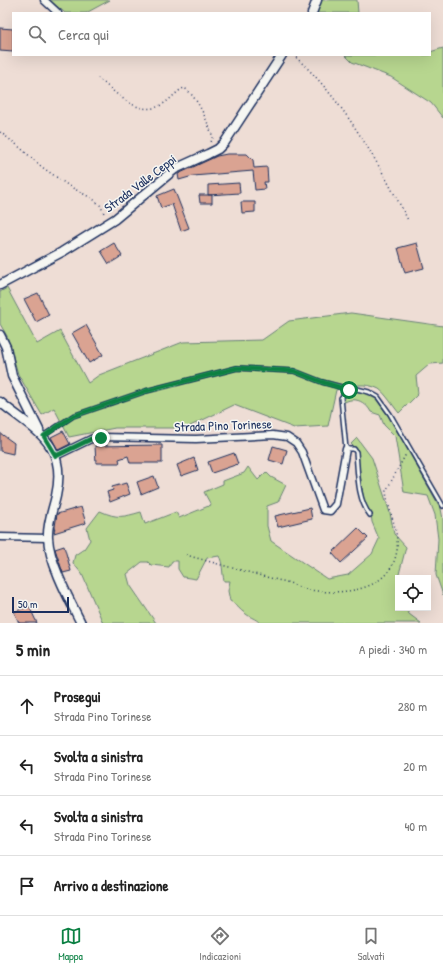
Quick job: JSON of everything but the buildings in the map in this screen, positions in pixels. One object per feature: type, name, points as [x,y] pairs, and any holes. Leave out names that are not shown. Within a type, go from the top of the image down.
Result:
[{"type":"street","points":[[44,0],[57,12]]},
{"type":"street","points":[[312,12],[317,0]]},
{"type":"street","name":"Strada Valle Ceppi","points":[[0,285],[62,252],[109,222],[175,169],[218,149],[225,142],[281,56]]},
{"type":"street","points":[[0,335],[6,347],[12,376],[41,434],[56,456],[59,473],[56,496],[50,515],[48,538],[57,570],[81,623]]},
{"type":"street","points":[[0,402],[41,434]]},
{"type":"street","name":"Strada Pino Torinese","points":[[56,456],[91,439],[101,438],[196,440],[273,435],[288,437],[296,443],[302,452],[323,510],[326,512],[330,511],[336,504],[346,449]]},
{"type":"street","points":[[0,538],[48,538]]},
{"type":"lane","points":[[41,434],[80,413],[146,391],[237,368],[294,371],[322,382],[349,390],[357,389],[369,392],[378,397],[410,447],[443,506]]},
{"type":"lane","points":[[349,390],[342,398],[346,449],[354,449],[356,452],[361,497],[365,509],[370,515]]},
{"type":"path","points":[[294,56],[334,100],[358,133],[384,174],[408,220]]},
{"type":"path","points":[[98,78],[131,104],[145,108],[158,107],[170,100],[179,90],[184,88],[188,90],[199,107],[210,129],[213,138],[209,146]]},
{"type":"path","points":[[0,132],[18,145],[42,167],[100,205],[109,222]]},
{"type":"path","points":[[186,555],[285,581],[304,589],[342,592],[363,589],[376,583],[386,574],[393,564],[397,550],[396,535],[386,491],[410,447]]},
{"type":"green space","points":[[50,0],[110,0],[88,12],[64,12]]},
{"type":"green space","points":[[320,0],[357,0],[358,12],[317,12]]},
{"type":"green space","points":[[443,48],[443,118],[431,103],[391,77],[352,62],[346,56],[431,56],[431,52]]},
{"type":"green space","points":[[7,288],[37,344],[60,331],[88,383],[99,375],[183,342],[262,340],[289,321],[351,313],[443,326],[443,363],[430,364],[416,376],[418,394],[399,413],[382,391],[374,387],[358,385],[336,390],[328,426],[294,428],[234,405],[186,428],[115,428],[69,437],[54,408],[42,415],[18,374],[7,336],[0,324],[0,292]]},
{"type":"green space","points":[[350,391],[361,392],[376,399],[389,417],[441,509],[443,519],[443,595],[436,575],[438,539],[435,515],[428,496],[404,492],[395,436],[384,425],[380,415],[371,412],[362,402],[351,400],[343,403],[344,396]]},
{"type":"green space","points":[[357,438],[372,458],[390,513],[394,534],[406,547],[399,575],[395,575],[395,611],[407,611],[421,623],[260,623],[230,601],[228,591],[230,581],[224,581],[219,556],[207,558],[196,579],[183,577],[178,569],[178,561],[172,561],[169,567],[151,565],[148,562],[142,562],[127,574],[130,585],[156,623],[103,623],[82,574],[73,563],[75,555],[84,549],[90,540],[87,528],[100,511],[116,516],[130,515],[141,512],[145,524],[176,512],[179,518],[211,505],[204,492],[223,484],[223,481],[244,473],[248,467],[258,480],[266,472],[271,477],[286,485],[278,502],[267,506],[267,526],[271,541],[327,579],[348,575],[372,554],[379,539],[372,522],[371,513],[363,496],[357,450],[351,444]]},
{"type":"route","points":[[101,438],[91,439],[56,456],[44,436],[73,416],[101,406],[146,391],[208,374],[237,368],[294,371],[322,382],[349,390]]}]
